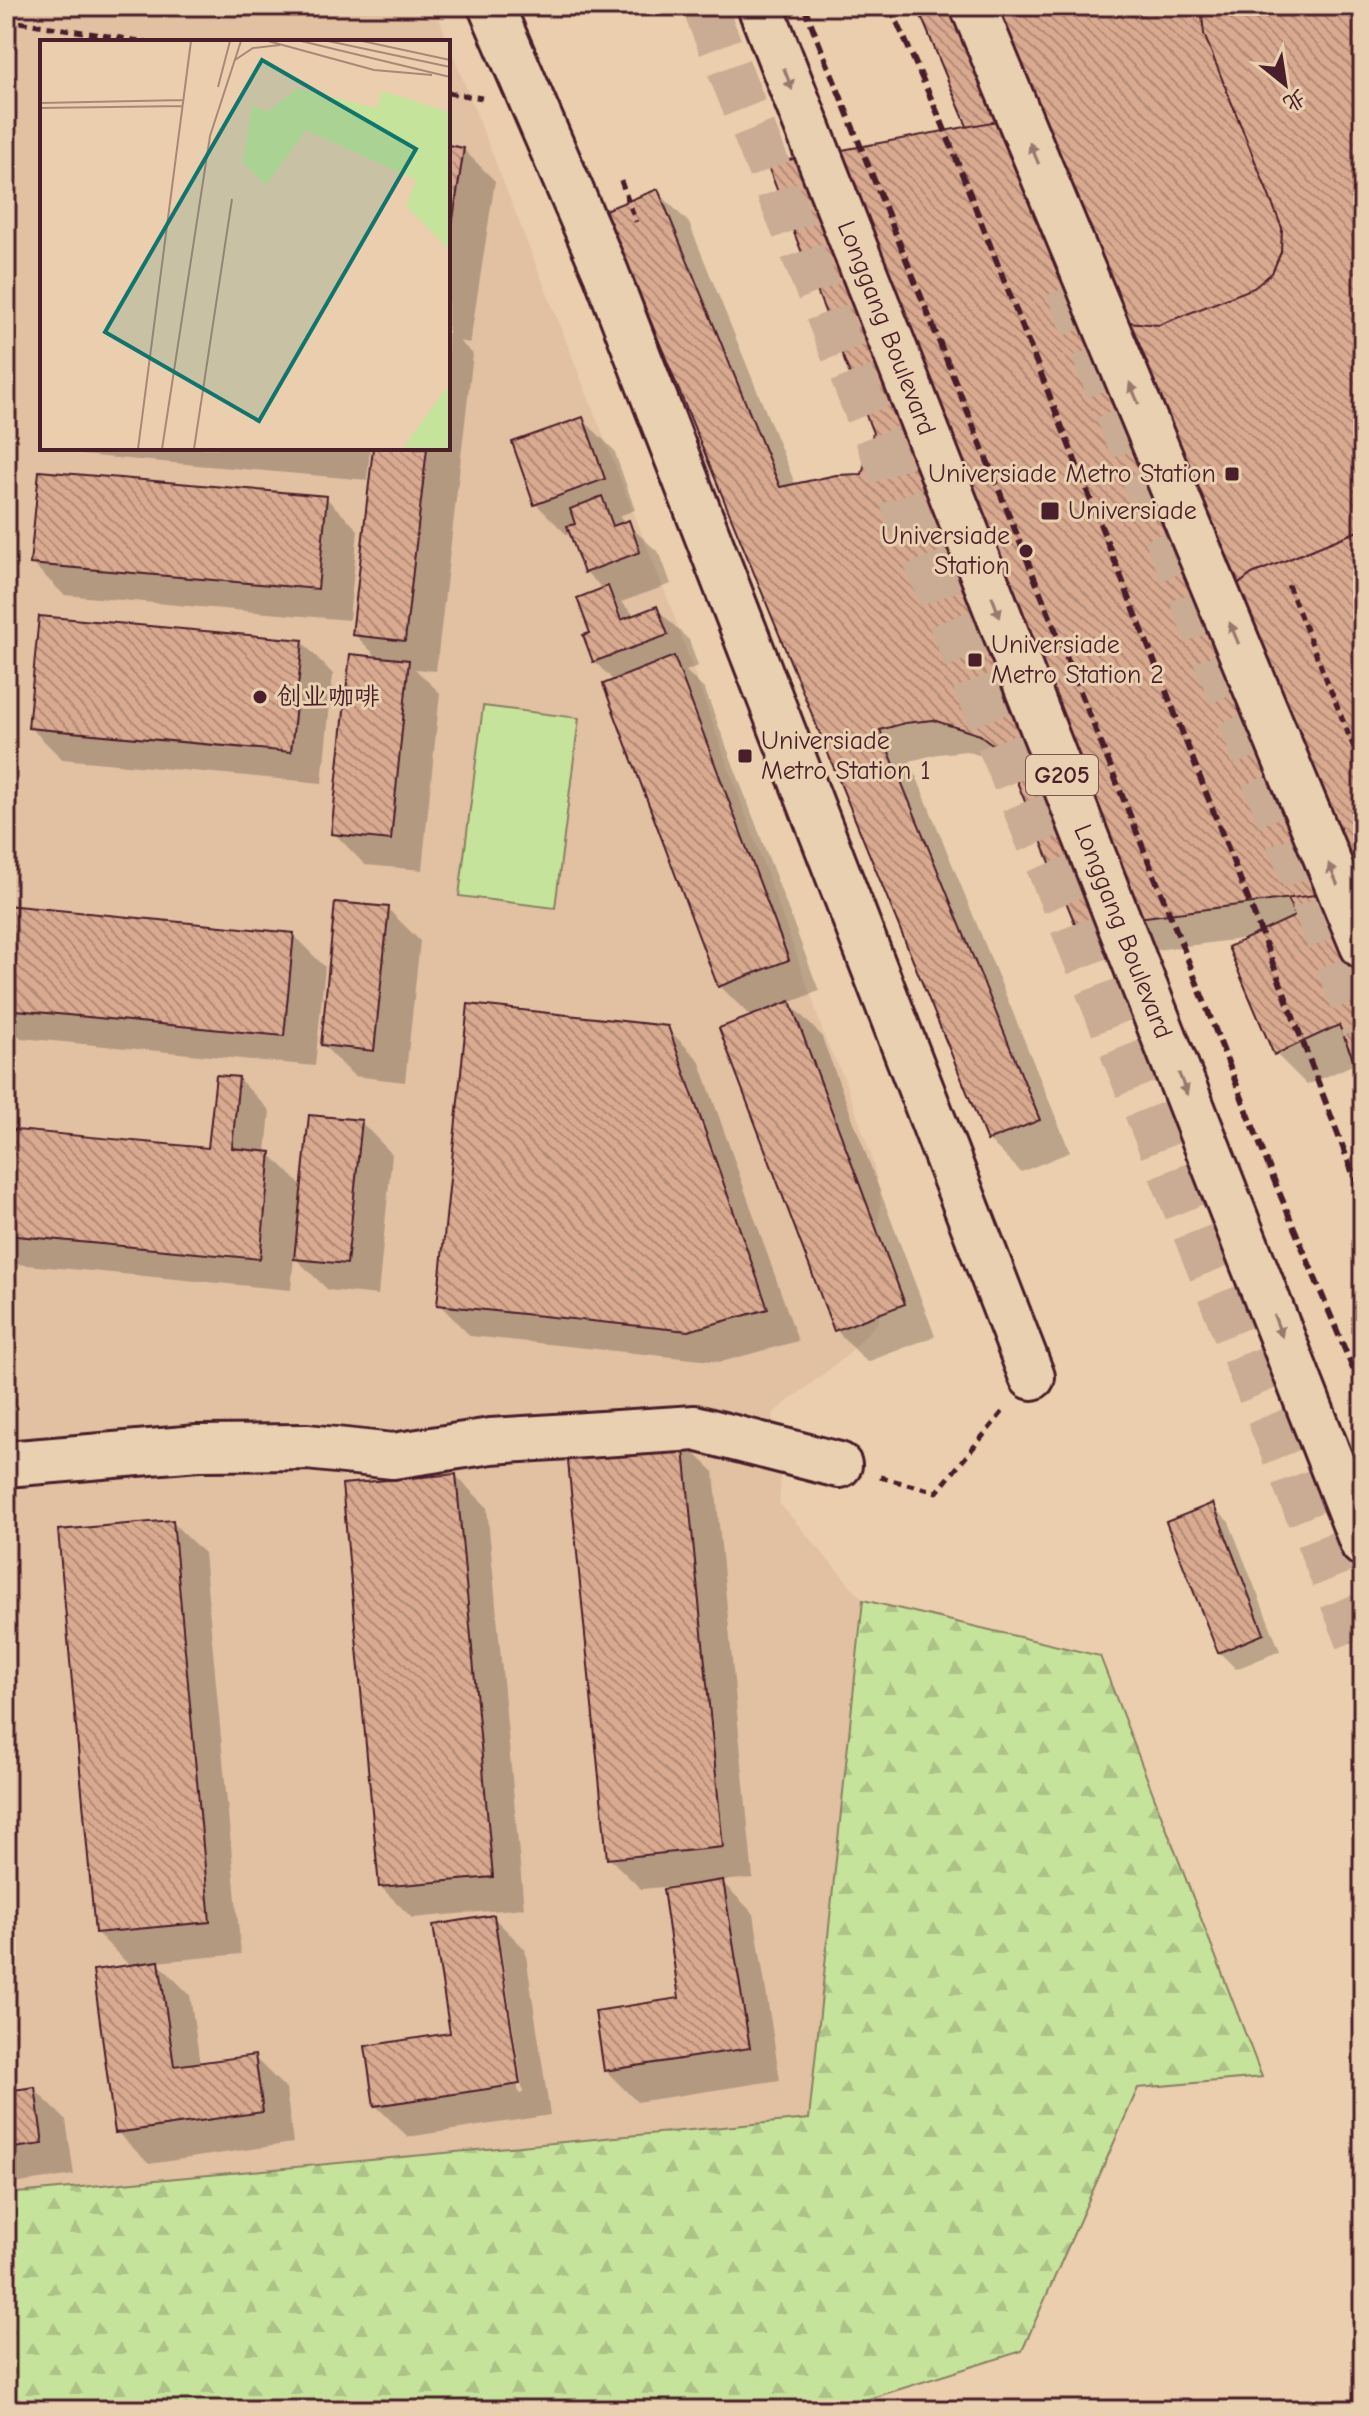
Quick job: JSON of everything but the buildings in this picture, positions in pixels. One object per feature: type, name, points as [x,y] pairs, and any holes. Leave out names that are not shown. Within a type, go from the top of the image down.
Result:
[{"type":"main road","points":[[491,6],[606,273],[1032,1377]]},
{"type":"main road","name":"Longgang Boulevard","points":[[760,6],[1363,1544]]},
{"type":"main road","points":[[973,6],[1363,946]]},
{"type":"main road","points":[[6,1464],[198,1448],[307,1447],[393,1456],[491,1441],[695,1428],[839,1465]]},
{"type":"path","points":[[6,20],[136,40]]},
{"type":"path","points":[[450,93],[491,100]]},
{"type":"path","points":[[621,181],[636,222]]},
{"type":"path","points":[[1288,585],[1363,770]]},
{"type":"path","points":[[839,1465],[937,1492],[1032,1377]]},
{"type":"shaded area","points":[[6,6],[434,6],[447,40],[40,40],[40,450],[450,450],[450,47],[670,605],[824,1037],[844,1078],[871,1155],[881,1198],[877,1239],[879,1321],[845,1357],[773,1413],[782,1467],[779,1503],[863,1600],[809,2119],[6,2194]]},
{"type":"green space","points":[[483,706],[579,718],[555,908],[459,896]]},
{"type":"green space","points":[[863,1600],[1100,1656],[1262,2077],[1138,2088],[1022,2351],[833,2410],[6,2410],[6,2194],[809,2119]]},
{"type":"tunnel","points":[[704,6],[1363,1653]]},
{"type":"tunnel","points":[[1067,287],[1363,1028]]},
{"type":"railway","points":[[804,6],[1272,1175],[1363,1393]]},
{"type":"railway","points":[[890,6],[942,123],[1257,922],[1363,1200]]},
{"type":"place","name":"Universiade Metro Station","points":[[1232,474]]},
{"type":"place","name":"Universiade","points":[[1050,511]]},
{"type":"place","name":"Universiade Station","points":[[1026,551]]},
{"type":"place","name":"Universiade Metro Station 2","points":[[975,660]]},
{"type":"place","name":"创业咖啡","points":[[260,697]]},
{"type":"place","name":"Universiade Metro Station 1","points":[[745,756]]}]
